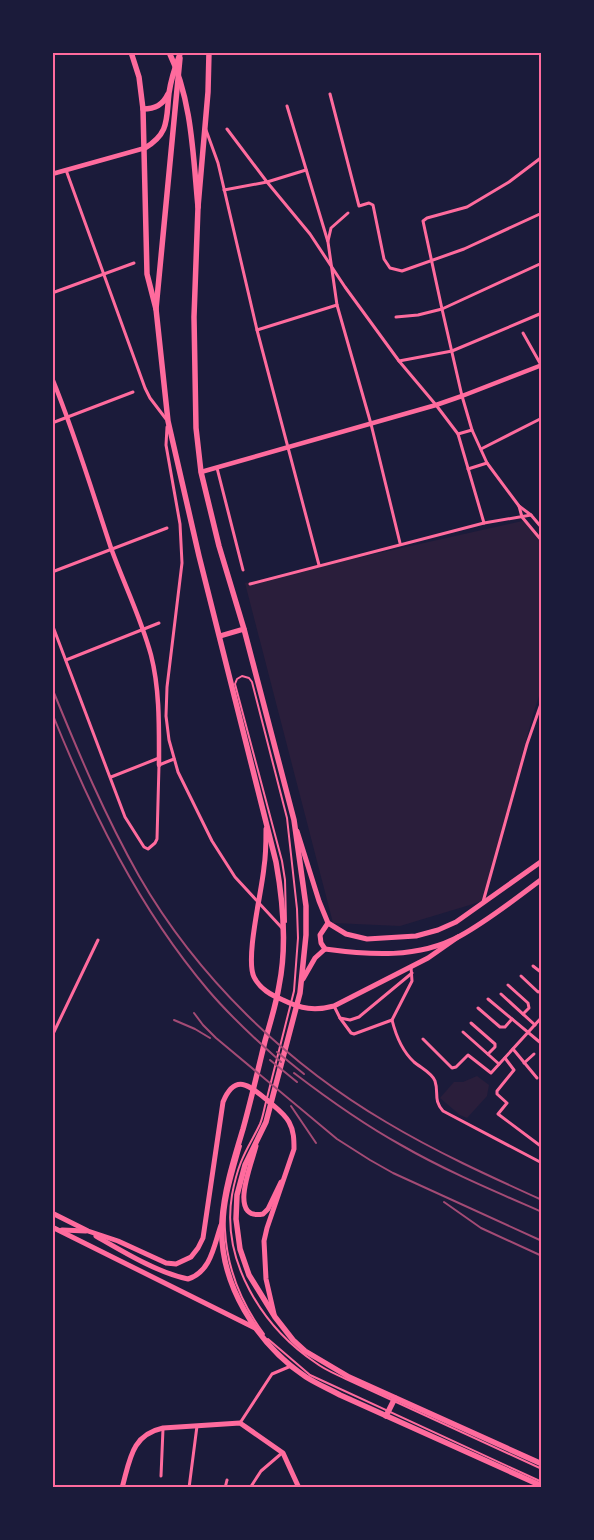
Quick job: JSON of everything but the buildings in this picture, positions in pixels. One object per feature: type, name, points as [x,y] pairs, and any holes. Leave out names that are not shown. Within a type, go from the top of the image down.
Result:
[{"type":"main road","points":[[52,1213],[115,1247],[178,1277],[188,1279],[200,1274],[208,1263],[222,1222],[230,1176],[281,985],[282,898],[276,862],[199,556],[168,421],[156,309],[147,274],[143,108],[139,77],[130,52]]},
{"type":"main road","points":[[169,52],[182,84],[190,126],[198,207]]},
{"type":"main road","points":[[209,52],[198,207],[194,317],[196,428],[202,472],[219,546],[244,629],[294,820],[328,923],[346,934],[367,939],[416,936],[438,930],[456,922],[542,861]]},
{"type":"main road","points":[[145,148],[159,138],[166,126],[173,72],[180,53]]},
{"type":"main road","points":[[156,309],[180,53]]},
{"type":"main road","points":[[143,108],[149,109],[159,106],[170,92]]},
{"type":"main road","points":[[220,636],[244,629]]},
{"type":"main road","points":[[294,820],[306,906],[303,978]]},
{"type":"main road","points":[[266,826],[264,867],[251,962],[253,975],[269,994],[294,1006],[320,1010],[334,1006],[412,969],[542,879]]},
{"type":"main road","points":[[328,923],[320,935],[321,943],[325,949],[354,953],[383,954],[412,951],[434,946],[458,937]]},
{"type":"main road","points":[[284,1178],[278,1185],[268,1209],[263,1214],[252,1214],[246,1210],[243,1203],[245,1190],[297,992],[315,958],[325,949]]},
{"type":"main road","points":[[58,1230],[88,1231],[118,1240],[166,1263],[176,1264],[191,1257],[203,1238],[223,1102],[227,1092],[234,1085],[250,1086],[289,1121],[294,1138],[294,1149],[264,1241],[266,1279],[275,1317]]},
{"type":"main road","points":[[258,1141],[245,1165],[238,1195],[236,1219],[240,1249],[249,1275],[275,1317],[293,1340],[305,1352],[349,1377],[394,1399],[542,1464]]},
{"type":"main road","points":[[222,1222],[224,1256],[230,1280],[242,1305],[255,1328],[275,1351],[292,1366],[308,1378],[542,1486]]},
{"type":"main road","points":[[52,1227],[255,1328]]},
{"type":"main road","points":[[387,1414],[394,1399]]},
{"type":"main road","points":[[122,1488],[134,1447],[148,1433],[163,1428],[240,1423],[283,1453],[299,1488]]},
{"type":"street","points":[[330,94],[359,206],[369,203],[373,205],[384,259],[390,268],[402,270],[431,260],[480,242],[542,213]]},
{"type":"street","points":[[287,106],[328,242],[337,306],[371,424],[400,543]]},
{"type":"street","points":[[205,127],[218,163],[257,330],[319,565]]},
{"type":"street","points":[[227,129],[310,234],[399,361],[458,434],[484,522]]},
{"type":"street","points":[[52,174],[145,148]]},
{"type":"street","points":[[542,157],[509,182],[467,207],[427,218],[423,221],[462,396],[472,430],[487,462],[519,506],[531,515],[542,528]]},
{"type":"street","points":[[66,170],[145,388],[150,398],[168,421],[166,445],[182,546],[182,562],[167,687],[166,716],[168,740],[178,772],[212,841],[236,876],[282,928]]},
{"type":"street","points":[[224,190],[267,182],[306,170]]},
{"type":"street","points":[[328,242],[331,228],[348,213]]},
{"type":"street","points":[[52,293],[134,263]]},
{"type":"street","points":[[396,317],[418,315],[442,309],[542,263]]},
{"type":"street","points":[[257,330],[337,306]]},
{"type":"street","points":[[399,361],[452,351],[542,313]]},
{"type":"street","points":[[202,472],[436,405],[541,365],[523,333]]},
{"type":"street","points":[[52,378],[68,417],[112,549],[144,630],[152,657],[155,678],[159,765],[157,839],[155,844],[148,849],[144,847],[125,817],[52,624]]},
{"type":"street","points":[[52,423],[134,392]]},
{"type":"street","points":[[481,449],[542,418]]},
{"type":"street","points":[[458,434],[472,430]]},
{"type":"street","points":[[468,469],[487,462]]},
{"type":"street","points":[[217,468],[243,570]]},
{"type":"street","points":[[519,506],[522,517],[542,541]]},
{"type":"street","points":[[250,584],[484,522],[531,515]]},
{"type":"street","points":[[52,572],[167,528]]},
{"type":"street","points":[[66,660],[159,623]]},
{"type":"street","points":[[483,904],[527,744],[542,701]]},
{"type":"street","points":[[111,777],[159,758]]},
{"type":"street","points":[[159,765],[174,759]]},
{"type":"street","points":[[52,1036],[98,940]]},
{"type":"street","points":[[533,966],[542,973]]},
{"type":"street","points":[[340,1018],[350,1020],[360,1017],[412,969]]},
{"type":"street","points":[[412,969],[412,981],[392,1020],[396,1036],[404,1050],[435,1081],[438,1106],[443,1111],[542,1163]]},
{"type":"street","points":[[521,976],[538,992],[542,991]]},
{"type":"street","points":[[508,985],[528,1003],[529,1008],[523,1014]]},
{"type":"street","points":[[501,994],[535,1025]]},
{"type":"street","points":[[488,999],[541,1043]]},
{"type":"street","points":[[334,1006],[348,1032],[354,1034],[392,1020]]},
{"type":"street","points":[[478,1008],[500,1027],[505,1027],[512,1019]]},
{"type":"street","points":[[423,1039],[452,1068],[456,1067],[468,1055],[491,1074],[542,1017]]},
{"type":"street","points":[[471,1023],[495,1044],[495,1047],[488,1054]]},
{"type":"street","points":[[463,1032],[500,1064]]},
{"type":"street","points":[[513,1049],[537,1078]]},
{"type":"street","points":[[524,1062],[534,1054]]},
{"type":"street","points":[[505,1058],[514,1070],[497,1091],[497,1094],[507,1102],[498,1114],[542,1146]]},
{"type":"street","points":[[240,1423],[272,1374],[292,1366]]},
{"type":"street","points":[[189,1488],[197,1426]]},
{"type":"street","points":[[160,1476],[163,1428]]},
{"type":"street","points":[[250,1488],[261,1471],[283,1453]]},
{"type":"street","points":[[225,1488],[227,1480]]},
{"type":"lane","points":[[281,985],[286,940],[285,880],[282,861],[236,687],[237,679],[242,676],[249,678],[252,682],[287,818],[298,909],[297,992]]},
{"type":"lane","points":[[247,1117],[232,1177],[225,1229],[233,1278],[254,1321],[267,1338],[310,1375],[387,1414],[542,1482]]},
{"type":"lane","points":[[263,1122],[240,1162],[232,1195],[230,1218],[232,1241],[239,1271],[266,1315],[290,1343],[316,1364],[542,1469]]},
{"type":"shaded area","points":[[527,520],[541,541],[541,690],[483,901],[400,926],[333,923],[245,583]]},
{"type":"shaded area","points":[[477,1076],[489,1085],[487,1096],[467,1118],[460,1115],[440,1098],[454,1082],[463,1082]]},
{"type":"railway","points":[[52,688],[92,784],[139,876],[162,913],[216,983],[279,1045],[349,1099],[443,1154],[542,1200]]},
{"type":"railway","points":[[52,713],[100,822],[138,892],[160,926],[216,1000],[281,1062]]},
{"type":"railway","points":[[194,1013],[216,1038],[337,1139],[393,1173],[542,1241]]},
{"type":"railway","points":[[174,1020],[210,1038]]},
{"type":"railway","points":[[277,1052],[304,1074]]},
{"type":"railway","points":[[270,1060],[297,1082]]},
{"type":"railway","points":[[294,1073],[346,1111],[401,1145],[453,1172],[542,1212]]},
{"type":"railway","points":[[291,1106],[316,1143]]},
{"type":"railway","points":[[444,1202],[481,1228],[542,1256]]}]
